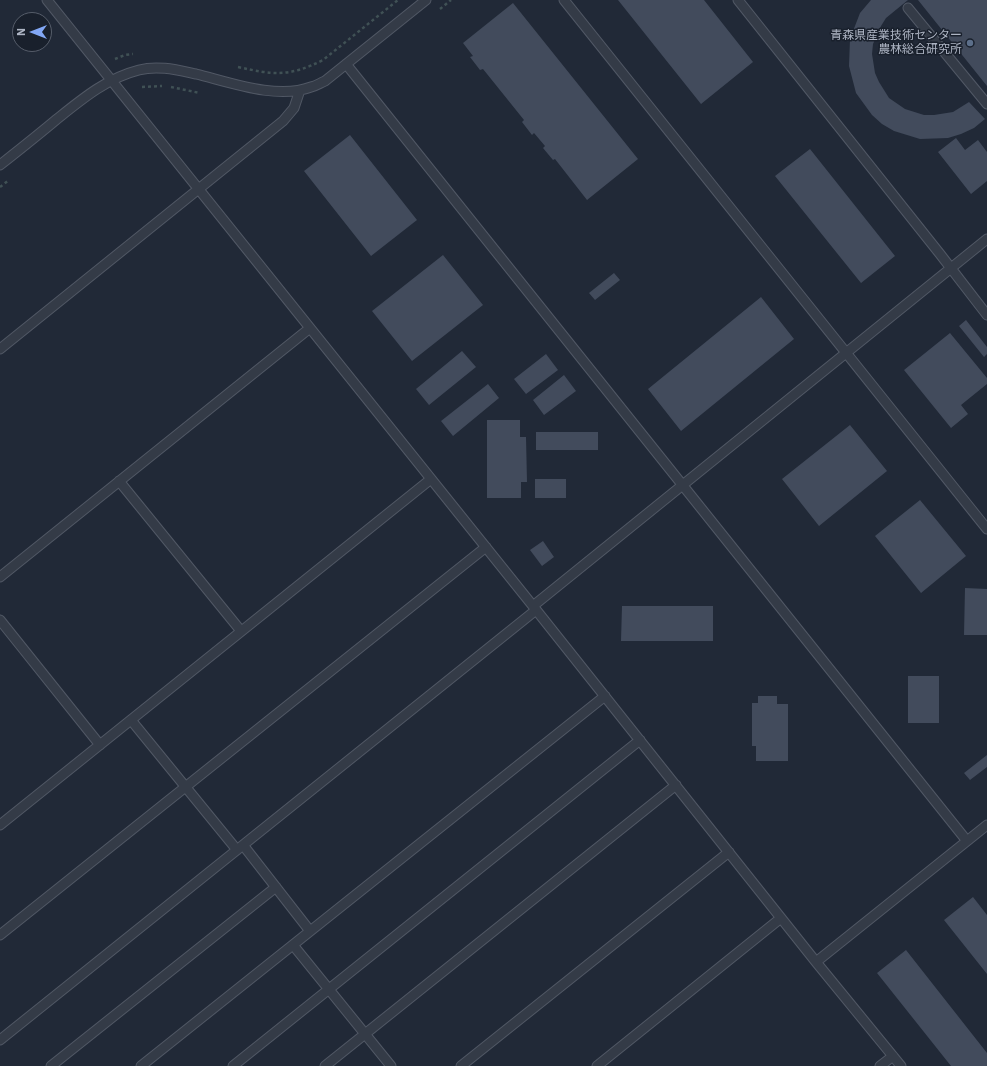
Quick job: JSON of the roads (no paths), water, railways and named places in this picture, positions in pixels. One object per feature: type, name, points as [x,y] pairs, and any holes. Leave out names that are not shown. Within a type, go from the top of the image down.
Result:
[{"type":"lane","points":[[47,0],[535,608],[816,962],[901,1066]]},
{"type":"lane","points":[[0,165],[75,105],[111,80],[126,73],[140,69],[168,69],[273,91],[311,88],[325,81],[426,0]]},
{"type":"lane","points":[[564,0],[987,529]]},
{"type":"lane","points":[[738,0],[987,315]]},
{"type":"lane","points":[[908,8],[987,104]]},
{"type":"lane","points":[[346,64],[966,841]]},
{"type":"lane","points":[[0,349],[283,121],[294,108],[300,90]]},
{"type":"lane","points":[[0,1040],[240,848],[535,608],[682,486],[987,239]]},
{"type":"lane","points":[[0,577],[310,328]]},
{"type":"lane","points":[[0,825],[431,479]]},
{"type":"lane","points":[[120,481],[241,631]]},
{"type":"lane","points":[[0,935],[486,547]]},
{"type":"lane","points":[[0,620],[100,745]]},
{"type":"lane","points":[[141,1066],[604,696]]},
{"type":"lane","points":[[131,720],[185,787],[276,888],[310,931]]},
{"type":"lane","points":[[233,1066],[640,740]]},
{"type":"lane","points":[[325,1066],[676,785]]},
{"type":"lane","points":[[816,962],[987,824]]},
{"type":"lane","points":[[461,1066],[729,852]]},
{"type":"lane","points":[[52,1066],[276,888]]},
{"type":"lane","points":[[597,1066],[781,918]]},
{"type":"lane","points":[[293,945],[391,1066]]},
{"type":"lane","points":[[880,1066],[893,1056]]},
{"type":"place","name":"青森県産業技術センター 農林総合研究所","points":[[970,43]]}]
